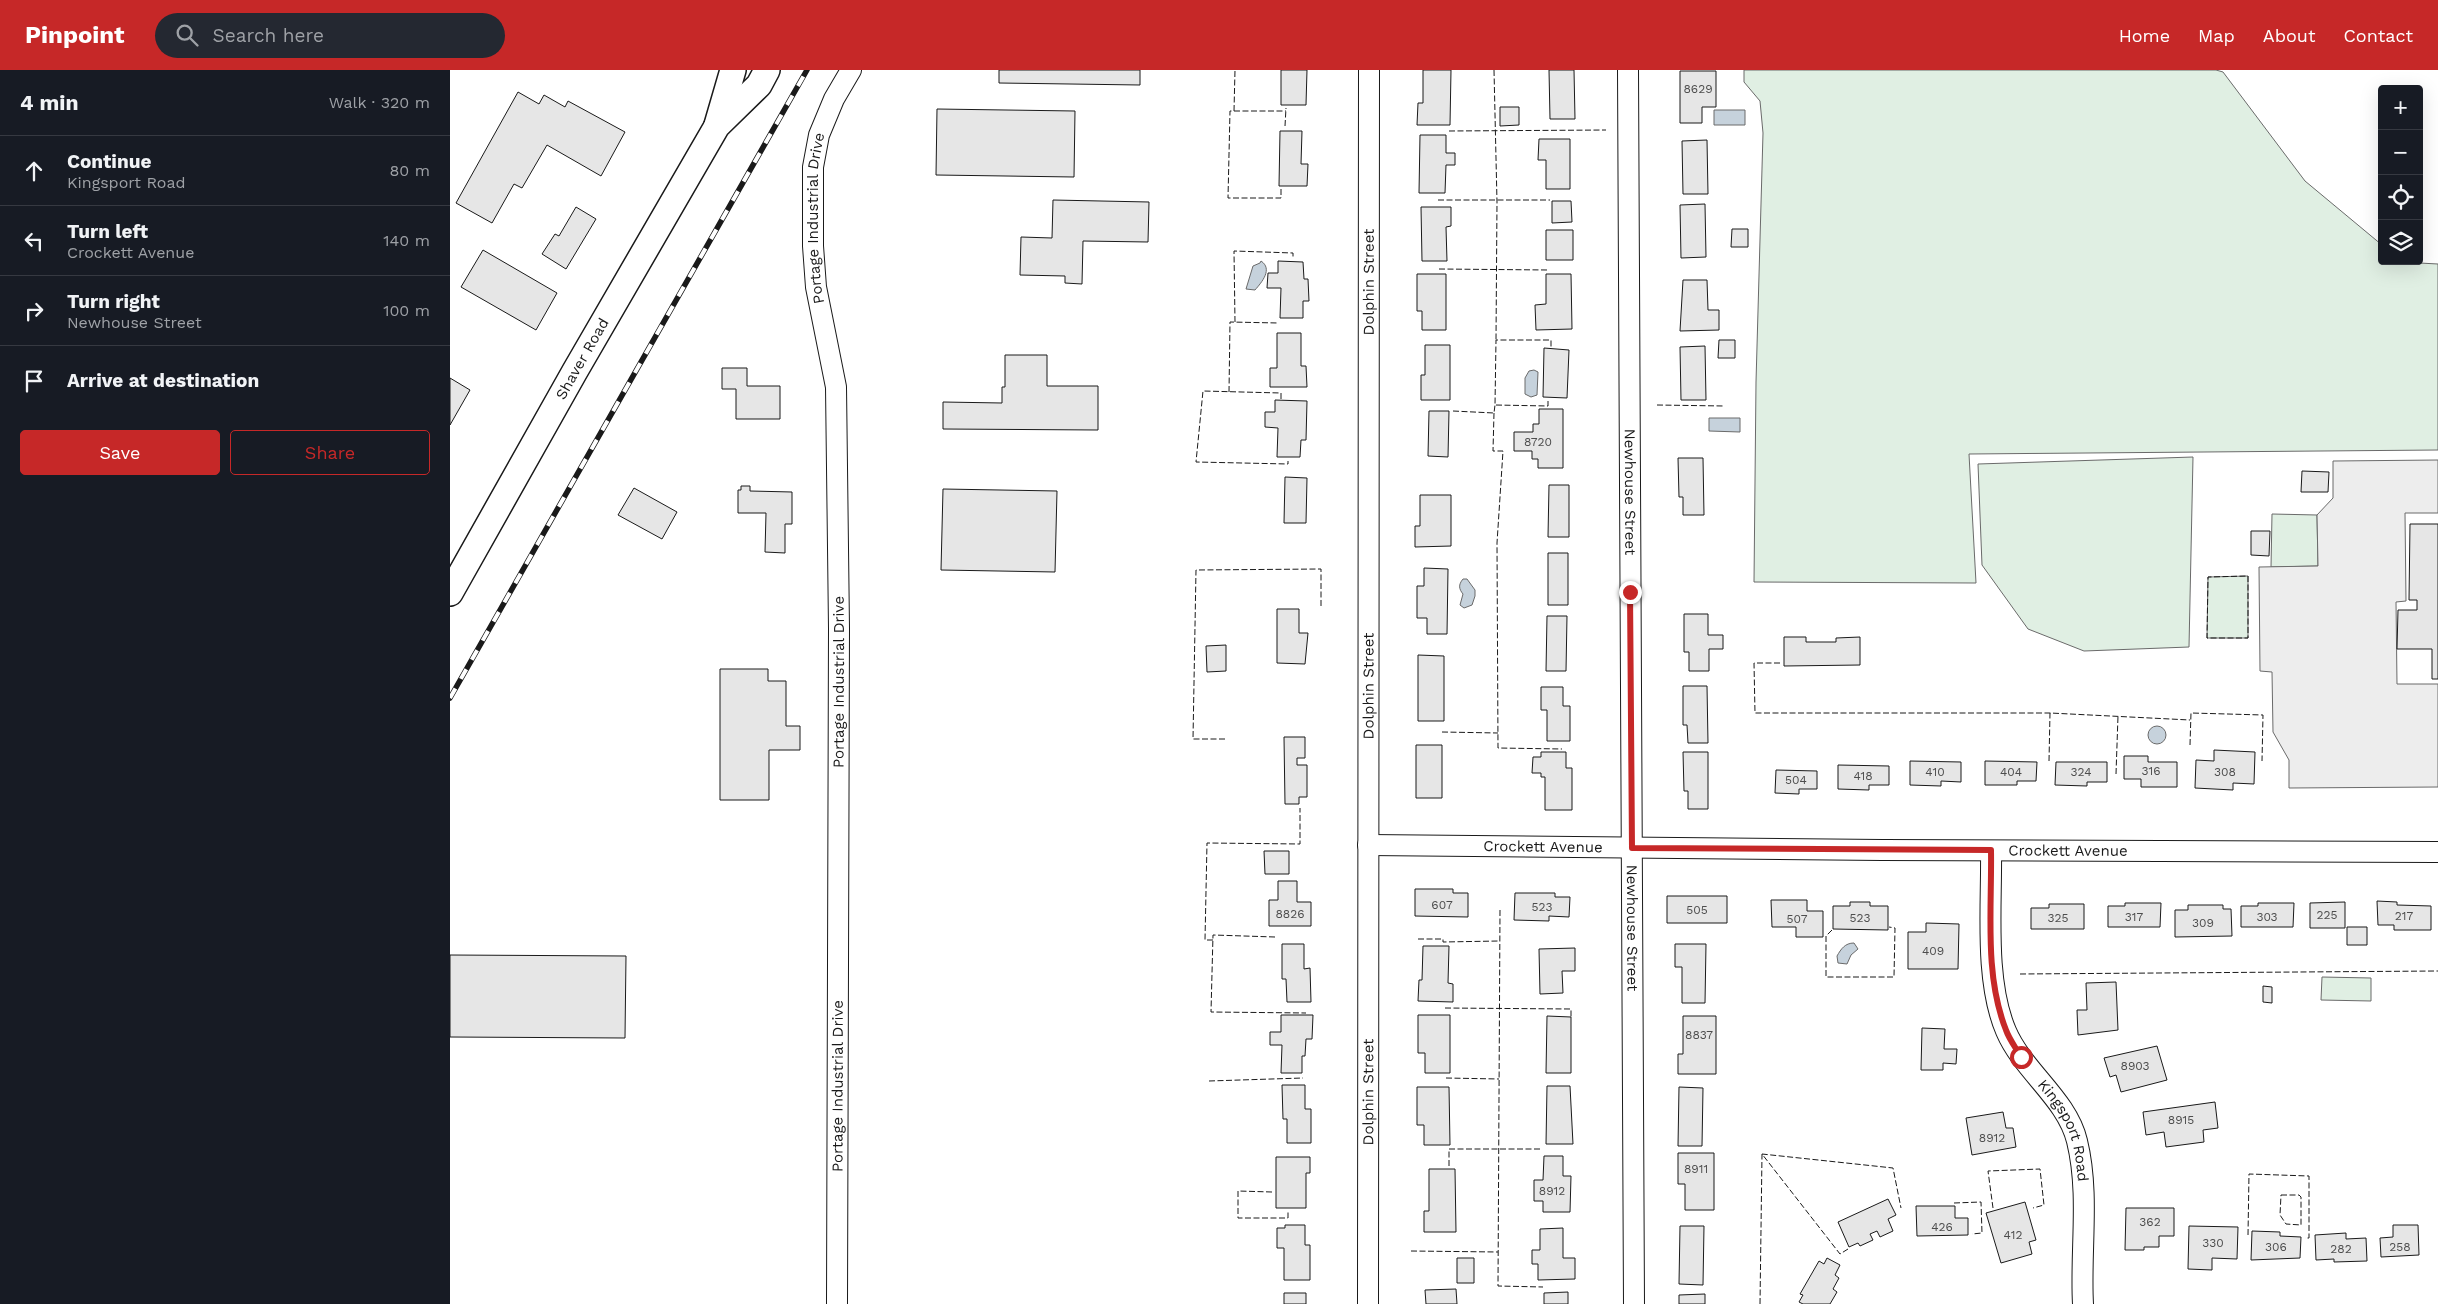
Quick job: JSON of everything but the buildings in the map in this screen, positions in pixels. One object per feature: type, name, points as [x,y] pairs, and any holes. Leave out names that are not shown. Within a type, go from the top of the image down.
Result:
[{"type":"main road","name":"Shaver Road","points":[[450,593],[575,371],[717,126],[733,70]]},
{"type":"main road","name":"Shaver Road","points":[[717,126],[759,85],[767,70]]},
{"type":"street","name":"Portage Industrial Drive","points":[[837,1304],[839,628],[836,387],[816,286],[812,246],[813,182],[819,135],[834,99],[851,70]]},
{"type":"street","name":"Dolphin Street","points":[[1368,1304],[1369,70]]},
{"type":"street","name":"Newhouse Street","points":[[1628,70],[1634,1304]]},
{"type":"street","name":"Crockett Avenue","points":[[1368,845],[2438,852]]},
{"type":"street","name":"Kingsport Road","points":[[1991,850],[1992,970],[1997,1002],[2006,1031],[2023,1060],[2066,1113],[2077,1140],[2082,1171],[2083,1304]]},
{"type":"green space","points":[[1744,70],[2216,70],[2223,72],[2305,181],[2378,242],[2378,265],[2438,264],[2438,450],[1969,454],[1976,583],[1754,582],[1756,382],[1763,133],[1760,101],[1744,82]]},
{"type":"green space","points":[[2193,457],[2189,647],[2084,651],[2028,629],[1982,565],[1978,464]]},
{"type":"green space","points":[[2272,514],[2317,515],[2318,566],[2271,567]]},
{"type":"green space","points":[[2248,576],[2248,638],[2207,638],[2208,577]]},
{"type":"green space","points":[[2322,977],[2371,978],[2371,1001],[2321,1000]]},
{"type":"shaded area","points":[[1714,110],[1745,110],[1745,125],[1714,125]]},
{"type":"shaded area","points":[[1261,261],[1266,268],[1263,279],[1255,290],[1246,289],[1253,266]]},
{"type":"shaded area","points":[[1534,370],[1538,372],[1537,395],[1531,397],[1525,394],[1525,378],[1529,371]]},
{"type":"shaded area","points":[[1709,418],[1740,418],[1740,432],[1709,431]]},
{"type":"shaded area","points":[[2438,460],[2438,513],[2405,513],[2406,601],[2396,602],[2397,684],[2438,684],[2438,787],[2289,788],[2289,760],[2273,732],[2272,672],[2260,671],[2259,567],[2318,566],[2317,515],[2333,498],[2333,461]]},
{"type":"shaded area","points":[[1463,579],[1467,579],[1475,590],[1472,605],[1464,608],[1460,605],[1463,594],[1460,585]]},
{"type":"shaded area","points":[[2157,726],[2163,729],[2166,735],[2163,741],[2157,744],[2151,741],[2148,735],[2151,729]]},
{"type":"shaded area","points":[[1854,943],[1858,949],[1851,955],[1847,964],[1838,963],[1837,956],[1842,949],[1848,944]]},
{"type":"railway","points":[[450,698],[807,70]]},
{"type":"fence","points":[[1234,111],[1235,70]]},
{"type":"fence","points":[[1494,70],[1497,202],[1496,340]]},
{"type":"fence","points":[[1285,126],[1286,108]]},
{"type":"fence","points":[[1281,189],[1281,198],[1228,198],[1230,111],[1286,111]]},
{"type":"fence","points":[[1449,131],[1606,130]]},
{"type":"fence","points":[[1438,200],[1550,200]]},
{"type":"fence","points":[[1235,322],[1234,251],[1293,253],[1293,258]]},
{"type":"fence","points":[[1439,269],[1548,270]]},
{"type":"fence","points":[[1229,392],[1230,322],[1278,323]]},
{"type":"fence","points":[[1548,401],[1548,406],[1495,405],[1496,340],[1551,340],[1551,347]]},
{"type":"fence","points":[[1281,399],[1281,393],[1203,391],[1196,462],[1288,464],[1288,461]]},
{"type":"fence","points":[[1453,411],[1494,413],[1495,405]]},
{"type":"fence","points":[[1657,405],[1724,406]]},
{"type":"fence","points":[[1494,413],[1493,451],[1503,451],[1497,543],[1498,748],[1562,749]]},
{"type":"fence","points":[[1225,739],[1193,739],[1196,570],[1321,569],[1321,606]]},
{"type":"fence","points":[[2248,576],[2248,638],[2207,638],[2208,577],[2248,576]]},
{"type":"fence","points":[[1780,663],[1754,663],[1755,713],[2050,713]]},
{"type":"fence","points":[[2049,761],[2050,713],[2190,720]]},
{"type":"fence","points":[[2190,745],[2191,713],[2263,715],[2262,761]]},
{"type":"fence","points":[[2116,774],[2118,716]]},
{"type":"fence","points":[[1442,732],[1498,733]]},
{"type":"fence","points":[[1213,940],[1205,940],[1207,843],[1300,844],[1300,808]]},
{"type":"fence","points":[[1500,910],[1498,1286],[1543,1287]]},
{"type":"fence","points":[[1832,930],[1826,936],[1826,977],[1894,977],[1895,928],[1889,927]]},
{"type":"fence","points":[[1275,937],[1213,935],[1211,1012],[1306,1013]]},
{"type":"fence","points":[[1418,939],[1443,939],[1443,942],[1499,941]]},
{"type":"fence","points":[[2020,974],[2438,971]]},
{"type":"fence","points":[[1445,1008],[1571,1009],[1571,1017]]},
{"type":"fence","points":[[1209,1081],[1303,1078]]},
{"type":"fence","points":[[1446,1078],[1499,1079]]},
{"type":"fence","points":[[1449,1166],[1449,1149],[1542,1149]]},
{"type":"fence","points":[[1848,1249],[1840,1254],[1762,1154],[1893,1168],[1901,1208]]},
{"type":"fence","points":[[1760,1304],[1762,1154]]},
{"type":"fence","points":[[1993,1208],[1988,1171],[2040,1169],[2044,1205],[2033,1208]]},
{"type":"fence","points":[[2248,1235],[2249,1174],[2309,1176],[2309,1238],[2305,1238]]},
{"type":"fence","points":[[1272,1192],[1238,1191],[1238,1218],[1288,1218],[1288,1211]]},
{"type":"fence","points":[[2281,1195],[2299,1195],[2301,1197],[2301,1225],[2286,1224],[2280,1215],[2281,1195]]},
{"type":"fence","points":[[1954,1203],[1981,1202],[1982,1233],[1972,1234]]},
{"type":"fence","points":[[1411,1251],[1498,1252]]},
{"type":"route","points":[[1630,592],[1632,848],[1991,850],[1992,970],[1997,1002],[2006,1031],[2021,1057]]}]
